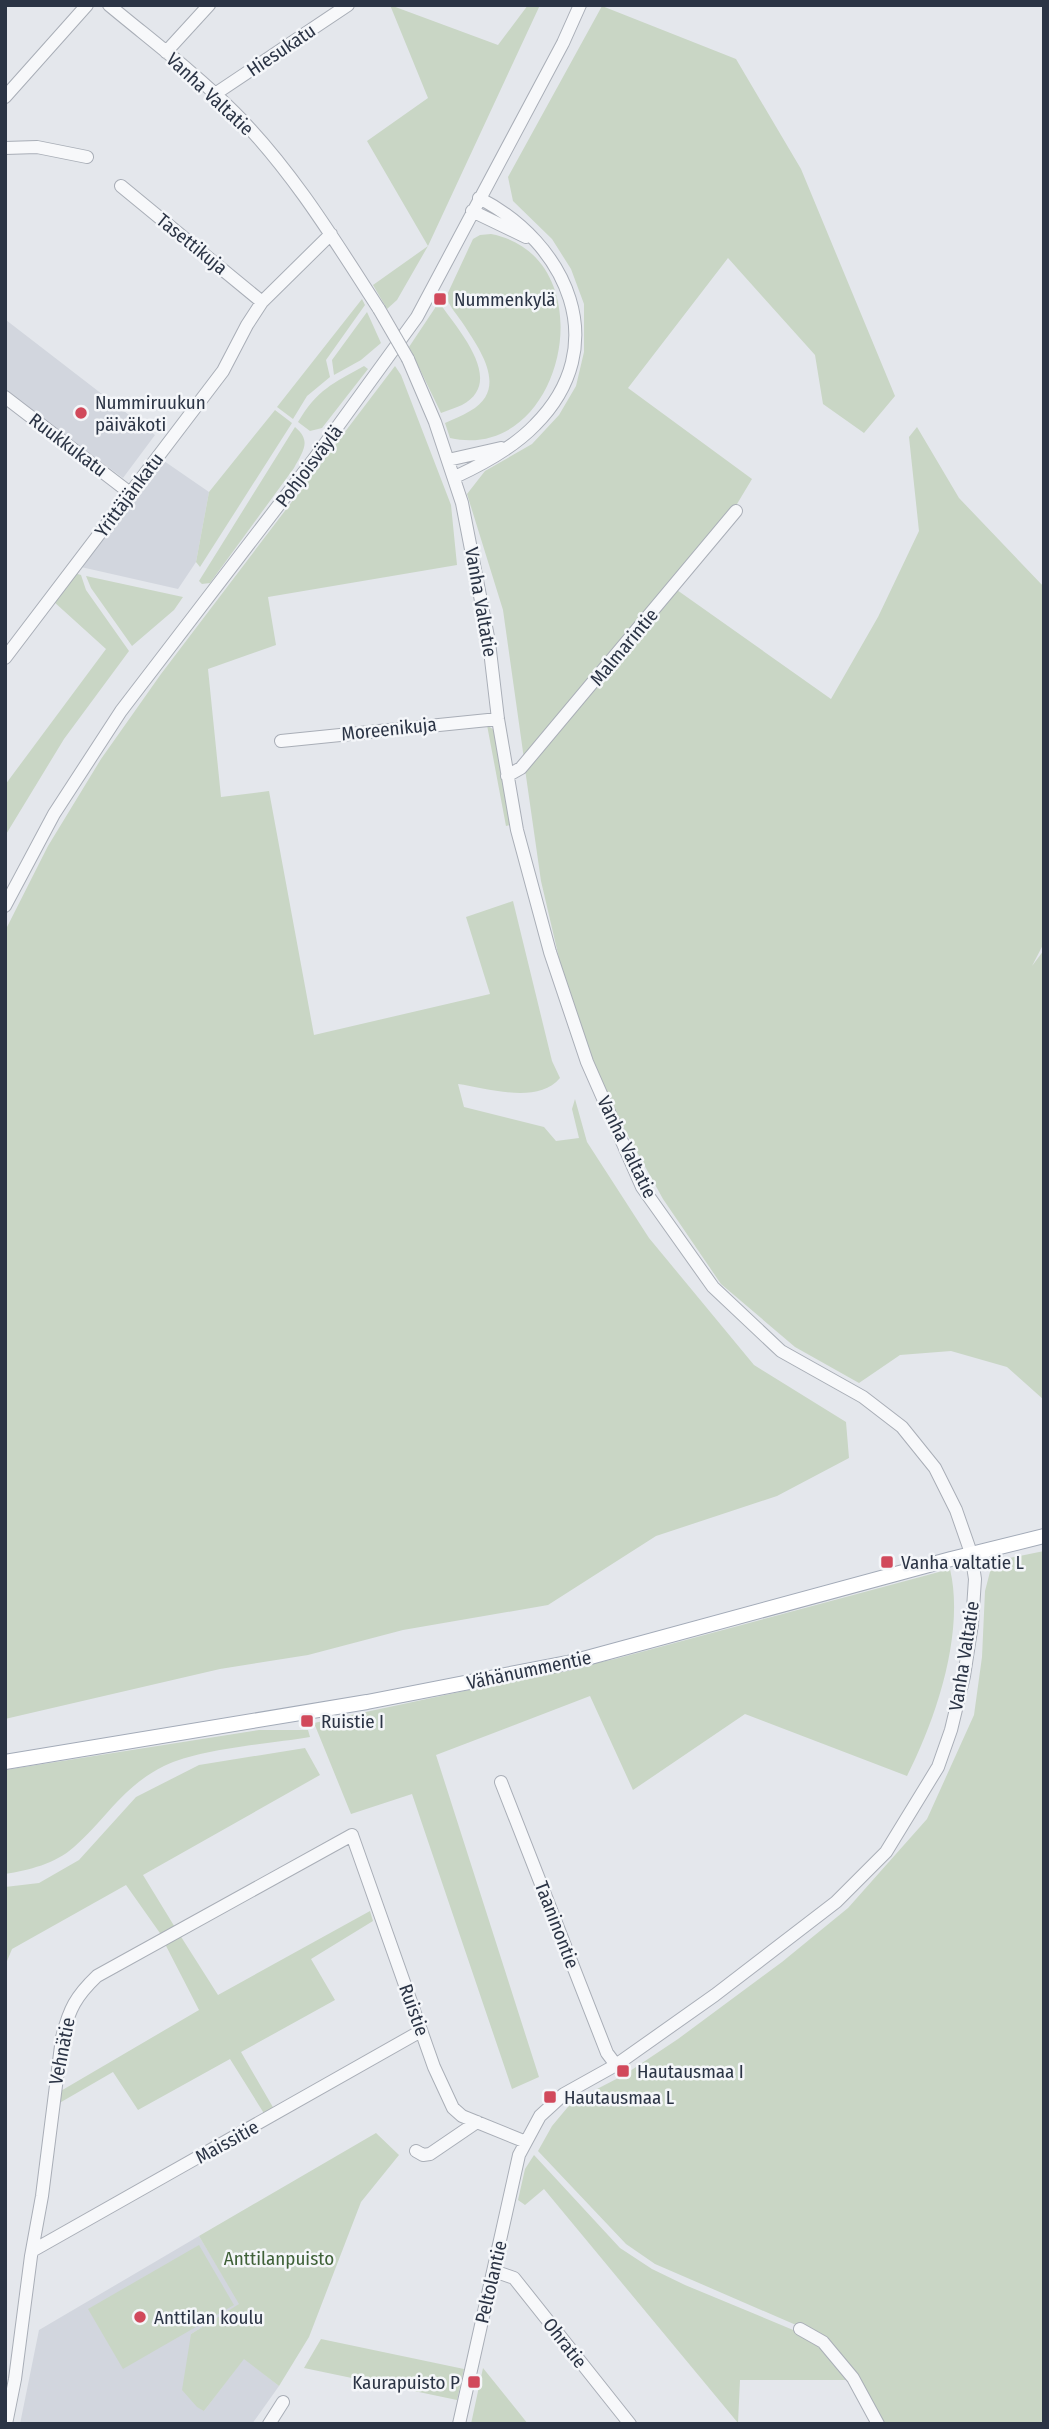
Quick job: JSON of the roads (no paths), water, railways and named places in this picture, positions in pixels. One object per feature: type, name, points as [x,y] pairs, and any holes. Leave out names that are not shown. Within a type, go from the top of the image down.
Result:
[{"type":"main road","name":"Vähänummentie","points":[[5,1762],[367,1702],[572,1662],[971,1553],[1044,1536]]},
{"type":"street","points":[[6,96],[87,5]]},
{"type":"street","name":"Vanha Valtatie","points":[[109,5],[215,94],[268,150],[331,234],[408,359],[449,460],[470,537],[489,642],[498,719],[517,830],[554,964],[587,1062],[642,1187],[713,1287],[781,1351],[863,1397],[902,1427],[935,1468],[956,1510],[971,1553],[975,1579],[972,1624],[955,1717],[938,1767],[886,1852],[836,1902],[715,1995],[616,2065],[564,2094],[540,2116],[526,2142]]},
{"type":"street","points":[[166,52],[209,5]]},
{"type":"street","name":"Hiesukatu","points":[[215,94],[348,5]]},
{"type":"street","name":"Pohjoisväylä","points":[[5,906],[81,770],[121,710],[386,362],[428,298],[563,43],[580,5]]},
{"type":"street","points":[[5,148],[37,147],[87,158]]},
{"type":"street","name":"Tasettikuja","points":[[121,186],[262,302]]},
{"type":"street","points":[[454,477],[520,439],[536,425],[560,392],[573,354],[575,316],[563,277],[515,220],[479,198]]},
{"type":"street","points":[[472,211],[525,236],[543,250]]},
{"type":"street","name":"Yrittäjänkatu","points":[[5,658],[223,371],[262,302],[331,234]]},
{"type":"street","name":"Ruukkukatu","points":[[5,397],[130,492]]},
{"type":"street","points":[[449,460],[493,450],[520,439]]},
{"type":"street","name":"Malmarintie","points":[[507,776],[521,768],[736,511]]},
{"type":"street","name":"Moreenikuja","points":[[281,741],[498,719]]},
{"type":"street","name":"Taaninontie","points":[[501,1782],[607,2053],[616,2065]]},
{"type":"street","name":"Ruistie","points":[[352,1835],[434,2067],[453,2108],[462,2116],[526,2142]]},
{"type":"street","name":"Vehnätie","points":[[6,2424],[42,2196],[62,2038],[68,2014],[80,1993],[97,1976],[109,1969],[352,1835]]},
{"type":"street","name":"Maissitie","points":[[32,2251],[421,2031]]},
{"type":"street","points":[[416,2151],[423,2155],[430,2154],[477,2122]]},
{"type":"street","name":"Peltolantie","points":[[459,2424],[519,2155],[526,2142]]},
{"type":"street","name":"Ohratie","points":[[494,2271],[514,2278],[630,2424]]},
{"type":"street","points":[[800,2329],[823,2342],[853,2378],[878,2424]]},
{"type":"street","points":[[269,2424],[282,2402]]},
{"type":"place","name":"Nummenkylä","points":[[440,299]]},
{"type":"place","name":"Nummiruukun päiväkoti","points":[[81,413]]},
{"type":"place","name":"Vanha valtatie L","points":[[887,1562]]},
{"type":"place","name":"Ruistie I","points":[[307,1721]]},
{"type":"place","name":"Hautausmaa I","points":[[623,2071]]},
{"type":"place","name":"Hautausmaa L","points":[[550,2097]]},
{"type":"place","name":"Anttilan koulu","points":[[140,2317]]},
{"type":"place","name":"Kaurapuisto P","points":[[474,2382]]},
{"type":"park label","name":"Anttilanpuisto","points":[[279,2258]]}]
